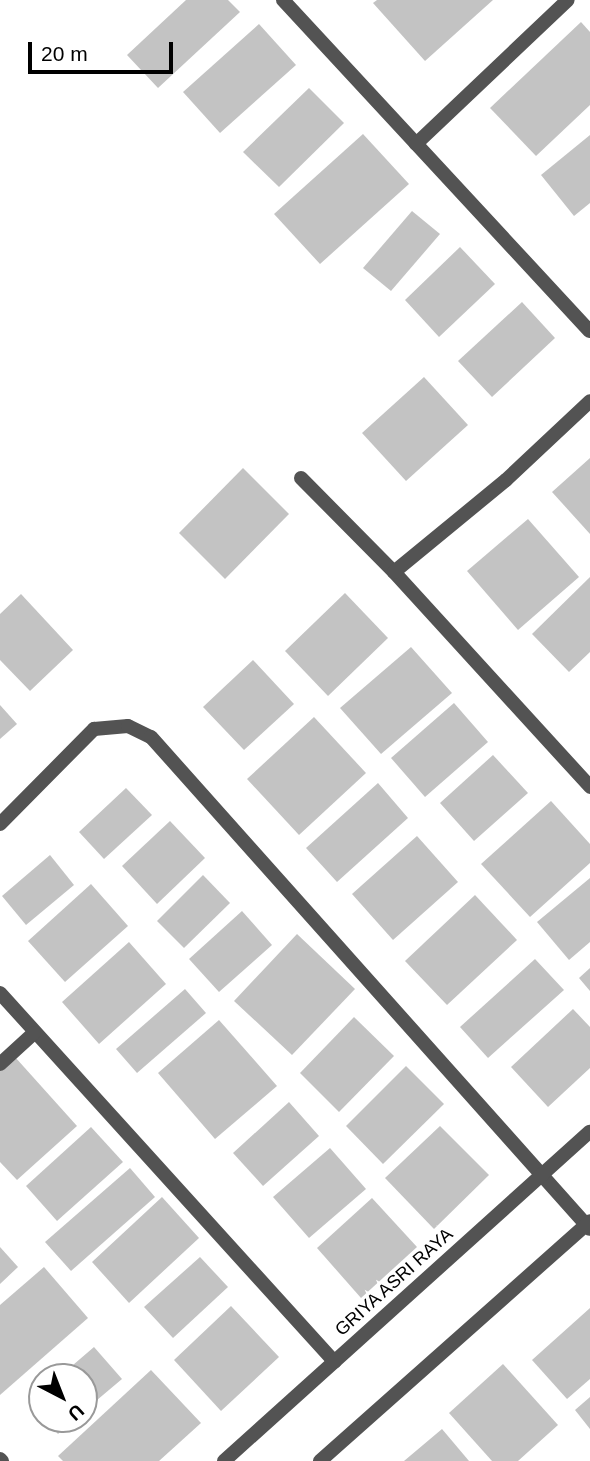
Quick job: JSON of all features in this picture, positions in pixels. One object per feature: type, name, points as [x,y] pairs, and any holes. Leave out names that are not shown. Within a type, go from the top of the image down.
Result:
[{"type":"street","points":[[283,0],[590,331]]},
{"type":"street","points":[[416,144],[568,0]]},
{"type":"street","points":[[394,572],[506,480],[590,401]]},
{"type":"street","points":[[300,478],[394,572],[590,787]]},
{"type":"street","points":[[0,824],[94,729],[128,726],[151,737],[589,1225],[320,1461]]},
{"type":"street","points":[[0,993],[335,1362]]},
{"type":"street","points":[[0,1063],[34,1033]]},
{"type":"street","name":"GRIYA ASRI RAYA","points":[[223,1461],[590,1132]]},
{"type":"building","points":[[186,0],[228,0],[240,12],[158,88],[127,55]]},
{"type":"building","points":[[377,0],[493,0],[425,61],[373,3]]},
{"type":"building","points":[[581,22],[590,32],[590,105],[536,156],[490,108]]},
{"type":"building","points":[[259,24],[296,65],[220,133],[183,92]]},
{"type":"building","points":[[309,88],[344,123],[279,187],[243,152]]},
{"type":"building","points":[[363,134],[409,184],[320,264],[274,214]]},
{"type":"building","points":[[590,135],[590,203],[574,216],[541,175]]},
{"type":"building","points":[[412,211],[440,234],[391,291],[363,268]]},
{"type":"building","points":[[460,247],[495,284],[439,337],[405,300]]},
{"type":"building","points":[[522,302],[555,338],[492,397],[458,361]]},
{"type":"building","points":[[424,377],[468,425],[406,481],[362,433]]},
{"type":"building","points":[[590,458],[590,534],[552,492]]},
{"type":"building","points":[[243,468],[289,514],[225,579],[179,533]]},
{"type":"building","points":[[528,519],[579,577],[518,630],[467,571]]},
{"type":"building","points":[[590,577],[590,652],[569,672],[532,634]]},
{"type":"building","points":[[345,593],[388,638],[328,696],[285,651]]},
{"type":"building","points":[[21,594],[73,650],[30,691],[0,660],[0,614]]},
{"type":"building","points":[[411,647],[452,693],[381,754],[340,708]]},
{"type":"building","points":[[253,660],[294,704],[244,750],[203,707]]},
{"type":"building","points":[[454,703],[488,742],[425,797],[391,758]]},
{"type":"building","points":[[0,705],[17,724],[0,739]]},
{"type":"building","points":[[314,717],[366,773],[299,835],[247,779]]},
{"type":"building","points":[[493,755],[528,793],[474,841],[440,803]]},
{"type":"building","points":[[378,783],[408,818],[337,882],[306,848]]},
{"type":"building","points":[[126,788],[152,815],[104,859],[79,832]]},
{"type":"building","points":[[551,801],[590,844],[590,863],[530,917],[481,864]]},
{"type":"building","points":[[170,821],[205,858],[157,904],[122,866]]},
{"type":"building","points":[[417,836],[458,882],[393,940],[352,894]]},
{"type":"building","points":[[50,855],[74,885],[26,925],[2,896]]},
{"type":"building","points":[[203,875],[230,903],[184,948],[157,921]]},
{"type":"building","points":[[590,878],[590,942],[569,960],[537,922]]},
{"type":"building","points":[[91,884],[128,926],[65,982],[28,941]]},
{"type":"building","points":[[475,895],[517,940],[447,1005],[405,961]]},
{"type":"building","points":[[242,911],[272,945],[219,992],[189,959]]},
{"type":"building","points":[[297,934],[355,989],[292,1055],[234,1001]]},
{"type":"building","points":[[129,942],[166,984],[99,1044],[62,1002]]},
{"type":"building","points":[[535,959],[564,990],[488,1058],[460,1027]]},
{"type":"building","points":[[590,968],[590,991],[579,978]]},
{"type":"building","points":[[185,989],[206,1013],[137,1073],[116,1049]]},
{"type":"building","points":[[573,1009],[590,1027],[590,1068],[548,1107],[511,1067]]},
{"type":"building","points":[[354,1017],[394,1056],[339,1112],[300,1073]]},
{"type":"building","points":[[219,1020],[277,1086],[215,1139],[158,1073]]},
{"type":"building","points":[[15,1057],[77,1126],[17,1180],[0,1162],[0,1070]]},
{"type":"building","points":[[406,1066],[444,1104],[383,1164],[346,1126]]},
{"type":"building","points":[[289,1102],[319,1136],[263,1186],[233,1153]]},
{"type":"building","points":[[440,1126],[489,1175],[434,1229],[385,1178]]},
{"type":"building","points":[[91,1127],[123,1162],[57,1221],[26,1186]]},
{"type":"building","points":[[330,1148],[366,1189],[309,1238],[273,1197]]},
{"type":"building","points":[[130,1168],[155,1197],[71,1271],[45,1242]]},
{"type":"building","points":[[162,1197],[199,1238],[129,1303],[92,1262]]},
{"type":"building","points":[[372,1198],[417,1247],[361,1298],[317,1248]]},
{"type":"building","points":[[0,1247],[18,1267],[0,1284]]},
{"type":"building","points":[[200,1257],[228,1287],[173,1338],[144,1307]]},
{"type":"building","points":[[44,1267],[88,1318],[37,1363],[28,1363],[28,1370],[0,1395],[0,1305]]},
{"type":"building","points":[[231,1306],[279,1357],[221,1411],[174,1360]]},
{"type":"building","points":[[590,1308],[590,1379],[567,1399],[532,1360]]},
{"type":"building","points":[[94,1347],[122,1379],[98,1399],[98,1363],[75,1363]]},
{"type":"building","points":[[503,1364],[558,1425],[518,1461],[492,1461],[449,1413]]},
{"type":"building","points":[[151,1370],[201,1423],[159,1461],[63,1461],[58,1456],[83,1433],[98,1433],[98,1419]]},
{"type":"building","points":[[590,1397],[590,1429],[575,1410]]},
{"type":"building","points":[[442,1429],[469,1461],[404,1461]]}]
